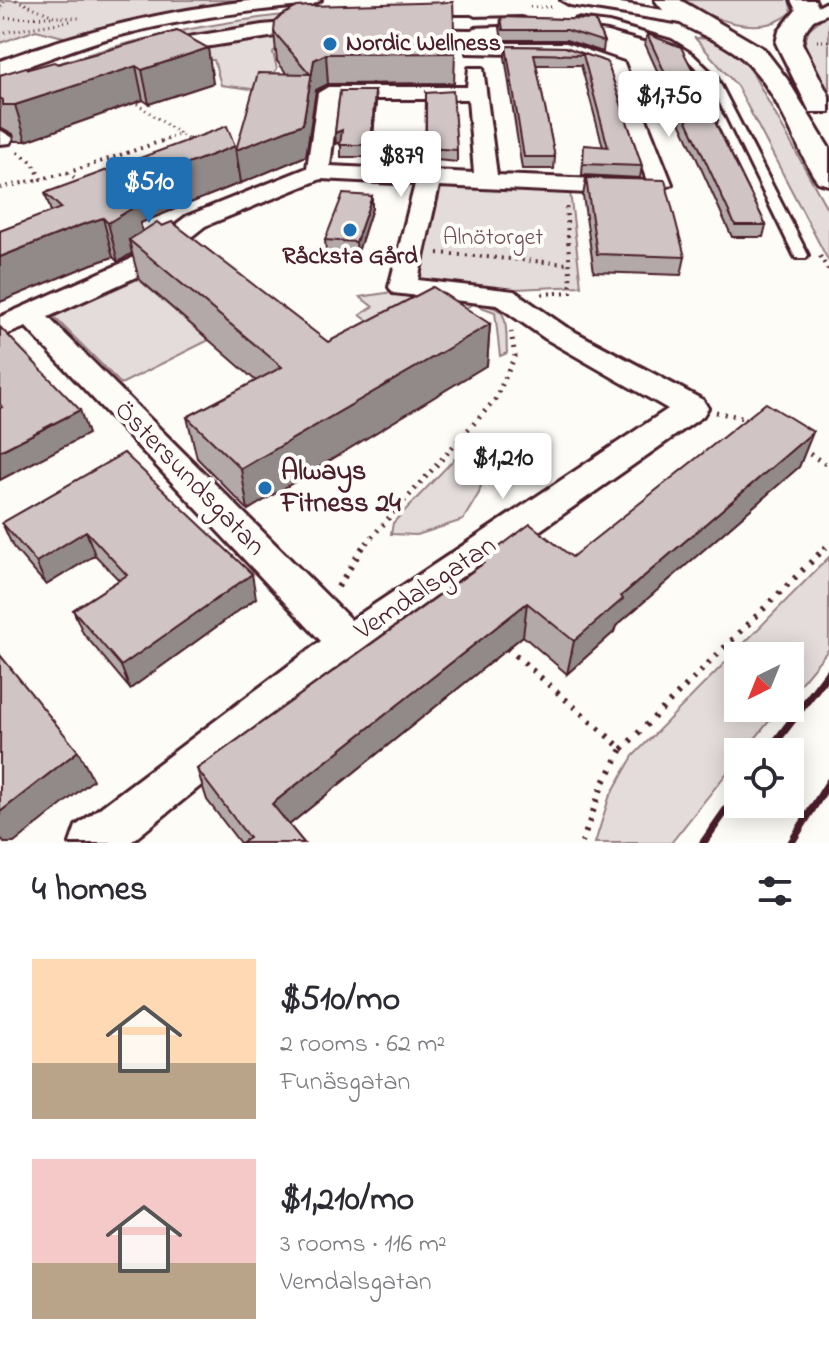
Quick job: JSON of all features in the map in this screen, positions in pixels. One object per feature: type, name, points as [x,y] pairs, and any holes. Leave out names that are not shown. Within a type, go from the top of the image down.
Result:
[{"type":"main road","points":[[667,0],[674,10],[700,22],[758,58],[829,175]]},
{"type":"main road","points":[[700,22],[758,30],[801,14]]},
{"type":"main road","points":[[801,14],[789,39],[791,53],[829,121]]},
{"type":"street","points":[[0,68],[55,48],[149,24],[220,10],[312,0]]},
{"type":"street","points":[[467,0],[486,180]]},
{"type":"street","points":[[570,0],[700,22]]},
{"type":"street","points":[[801,14],[829,6]]},
{"type":"street","points":[[391,22],[471,22]]},
{"type":"street","points":[[128,57],[262,30],[337,23]]},
{"type":"street","points":[[15,322],[138,266],[196,221],[318,172],[651,189],[660,184],[617,67],[566,49],[474,49]]},
{"type":"street","points":[[318,172],[328,93],[478,93]]},
{"type":"street","points":[[429,177],[403,287],[504,297],[556,333],[692,408]]},
{"type":"street","name":"Östersundsgatan","points":[[15,322],[348,643]]},
{"type":"street","name":"Vemdalsgatan","points":[[93,843],[348,643],[692,408]]},
{"type":"lane","points":[[471,22],[535,21]]},
{"type":"lane","points":[[565,21],[609,26],[653,38],[680,50],[700,66],[713,80],[801,255]]},
{"type":"path","points":[[0,12],[5,0]]},
{"type":"path","points":[[16,0],[56,17]]},
{"type":"path","points":[[0,18],[83,18],[0,33]]},
{"type":"path","points":[[125,95],[199,145]]},
{"type":"path","points":[[0,188],[67,173],[181,134]]},
{"type":"path","points":[[1,137],[33,163],[41,179]]},
{"type":"path","points":[[67,173],[87,188]]},
{"type":"path","points":[[565,185],[570,279]]},
{"type":"path","points":[[435,253],[569,264]]},
{"type":"path","points":[[353,560],[384,520],[427,480],[468,435],[499,389],[515,355]]},
{"type":"path","points":[[692,408],[750,418],[763,426]]},
{"type":"path","points":[[790,442],[829,466]]},
{"type":"path","points":[[582,843],[602,786],[622,749],[829,544]]},
{"type":"path","points":[[507,648],[622,749]]},
{"type":"green space","points":[[0,0],[261,0],[156,18],[67,38],[36,30],[0,43]]},
{"type":"green space","points":[[679,0],[789,0],[792,12],[779,20],[750,25],[720,19]]},
{"type":"green space","points":[[829,12],[829,101],[801,56],[809,29]]},
{"type":"green space","points":[[306,13],[287,25],[18,77],[160,35]]},
{"type":"green space","points":[[272,32],[283,42],[273,52],[277,69],[259,90],[221,85],[214,60],[187,60],[172,50]]},
{"type":"green space","points":[[695,38],[728,45],[751,70],[829,212],[829,262],[737,86]]},
{"type":"green space","name":"Alnötorget","points":[[439,184],[570,191],[581,286],[494,290],[418,282]]},
{"type":"green space","points":[[138,279],[209,340],[121,384],[53,316]]},
{"type":"green space","points":[[399,291],[472,302],[497,309],[505,319],[507,353],[500,356],[495,312],[473,304],[401,344],[360,315],[373,307],[360,297]]},
{"type":"green space","points":[[458,455],[487,462],[479,493],[463,520],[417,535],[391,534],[393,523]]},
{"type":"green space","points":[[829,557],[829,649],[804,679],[804,642],[745,642]]},
{"type":"green space","points":[[724,664],[724,722],[769,722],[755,738],[724,738],[724,777],[671,843],[595,843],[609,798],[633,756]]},
{"type":"building","points":[[453,2],[455,53],[326,54],[314,60],[303,124],[236,150],[258,73],[310,74],[274,32],[275,22],[282,15],[297,7],[310,6]]},
{"type":"building","points":[[501,17],[595,20],[604,42],[567,30],[503,30]]},
{"type":"building","points":[[177,31],[208,48],[142,70],[136,66],[15,105],[3,105],[0,98],[0,75],[26,67],[58,64]]},
{"type":"building","points":[[647,34],[681,47],[766,225],[735,225]]},
{"type":"building","points":[[506,46],[565,47],[607,62],[642,166],[583,164],[584,145],[608,147],[583,55],[534,54],[555,157],[524,157]]},
{"type":"building","points":[[340,91],[375,91],[371,145],[340,145],[342,130],[335,133]]},
{"type":"building","points":[[453,91],[457,150],[426,148],[426,93]]},
{"type":"building","points":[[227,126],[235,146],[117,191],[136,206],[108,223],[103,218],[0,257],[0,231],[61,208],[45,193]]},
{"type":"building","points":[[586,178],[665,180],[685,257],[597,254]]},
{"type":"building","name":"Råcksta Gård","points":[[343,194],[372,196],[356,242],[325,240]]},
{"type":"building","points":[[157,222],[162,226],[172,222],[328,342],[433,287],[490,324],[241,469],[187,417],[282,367],[129,240]]},
{"type":"building","points":[[0,327],[80,410],[0,451],[2,407]]},
{"type":"building","points":[[766,403],[813,432],[621,596],[623,599],[574,641],[527,603],[272,804],[304,843],[241,843],[249,838],[197,769],[484,563],[482,560],[530,524],[572,557]]},
{"type":"building","points":[[124,453],[252,574],[121,666],[73,610],[127,575],[86,531],[36,562],[2,523]]},
{"type":"building","points":[[0,655],[78,751],[0,812]]},
{"type":"railway","points":[[779,738],[829,672]]},
{"type":"railway","points":[[791,843],[829,782]]},
{"type":"railway","points":[[703,843],[724,813]]},
{"type":"place","name":"Nordic Wellness","points":[[330,44]]},
{"type":"place","name":"Råcksta Gård","points":[[350,230]]},
{"type":"place","name":"Always Fitness 24","points":[[265,488]]}]
